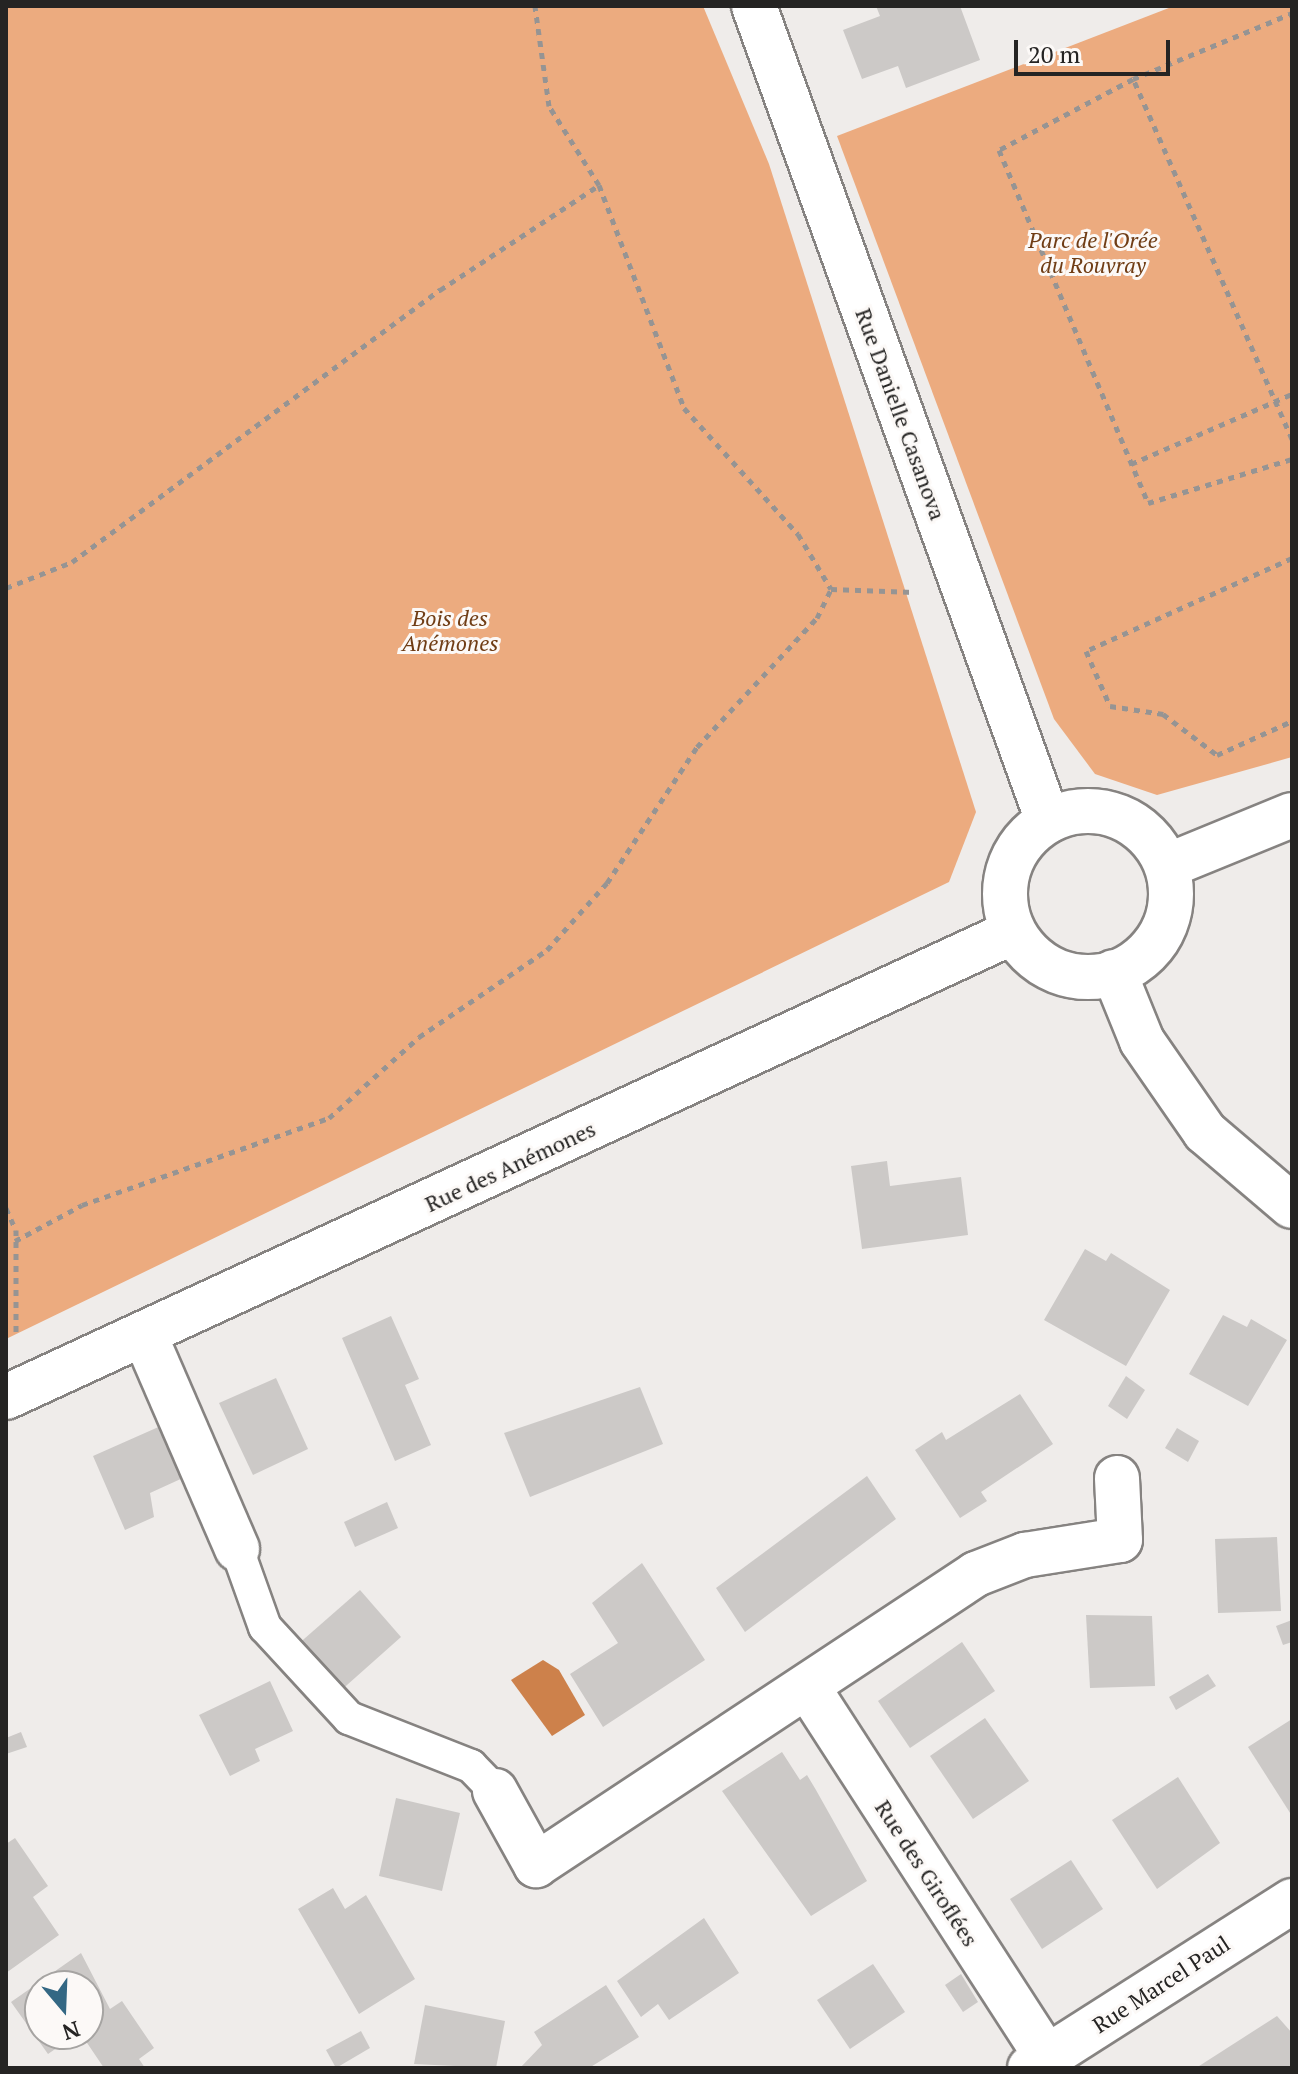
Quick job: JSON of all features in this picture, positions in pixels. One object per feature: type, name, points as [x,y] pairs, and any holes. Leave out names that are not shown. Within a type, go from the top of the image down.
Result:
[{"type":"street","name":"Rue Danielle Casanova","points":[[754,6],[1048,821]]},
{"type":"street","points":[[1077,812],[1124,819],[1149,837],[1167,866],[1172,891],[1164,931],[1144,958],[1114,972],[1080,978],[1053,970],[1013,932],[1005,892],[1013,860],[1048,821],[1077,812]]},
{"type":"street","points":[[1167,866],[1292,815]]},
{"type":"street","name":"Rue des Anémones","points":[[6,1397],[145,1336],[1013,932]]},
{"type":"street","points":[[1114,972],[1142,1041],[1205,1132],[1292,1206]]},
{"type":"street","points":[[145,1336],[237,1549],[265,1627],[349,1718],[471,1766],[495,1791],[536,1865],[808,1688],[976,1574],[1025,1555],[1120,1540],[1117,1478]]},
{"type":"street","name":"Rue des Giroflées","points":[[808,1688],[1034,2065]]},
{"type":"street","name":"Rue Marcel Paul","points":[[1034,2065],[1292,1901]]},
{"type":"path","points":[[535,6],[549,106],[599,185],[684,408],[798,534],[831,589]]},
{"type":"path","points":[[1292,13],[1133,79],[999,150],[1148,503],[1292,459]]},
{"type":"path","points":[[1133,79],[1292,439]]},
{"type":"path","points":[[6,588],[72,562],[440,290],[599,185]]},
{"type":"path","points":[[1131,464],[1292,394]]},
{"type":"path","points":[[1292,558],[1086,651],[1110,706],[1163,714],[1217,755],[1292,721]]},
{"type":"path","points":[[831,589],[966,594]]},
{"type":"path","points":[[15,1241],[82,1205],[329,1118],[419,1037],[547,950],[607,883],[697,747],[817,618],[831,589]]},
{"type":"path","points":[[6,1208],[15,1241],[12,1336]]},
{"type":"green space","name":"Bois des Anémones","points":[[6,6],[703,6],[769,164],[976,812],[949,882],[6,1339]]},
{"type":"green space","name":"Parc de l'Orée du Rouvray","points":[[1174,6],[1292,6],[1292,757],[1157,795],[1095,774],[1054,719],[837,136]]},
{"type":"shaded area","points":[[543,1660],[559,1670],[585,1715],[552,1736],[511,1680]]},
{"type":"building","points":[[876,6],[960,6],[980,60],[906,88],[898,66],[862,79],[843,30],[880,16]]},
{"type":"building","points":[[887,1161],[890,1186],[961,1177],[968,1235],[862,1249],[851,1166]]},
{"type":"building","points":[[1085,1249],[1106,1261],[1111,1253],[1170,1290],[1126,1366],[1044,1320]]},
{"type":"building","points":[[1223,1315],[1247,1327],[1251,1319],[1287,1340],[1248,1406],[1189,1374]]},
{"type":"building","points":[[391,1316],[419,1379],[405,1385],[431,1445],[395,1461],[342,1338]]},
{"type":"building","points":[[1126,1376],[1145,1390],[1127,1419],[1108,1406]]},
{"type":"building","points":[[276,1378],[308,1449],[253,1475],[219,1403]]},
{"type":"building","points":[[640,1387],[663,1444],[530,1497],[504,1433]]},
{"type":"building","points":[[1020,1394],[1053,1444],[981,1492],[987,1501],[960,1518],[915,1450],[942,1432],[946,1440]]},
{"type":"building","points":[[172,1421],[196,1472],[150,1493],[154,1517],[125,1530],[93,1456]]},
{"type":"building","points":[[1177,1428],[1199,1441],[1188,1462],[1165,1448]]},
{"type":"building","points":[[867,1476],[896,1519],[745,1632],[716,1588]]},
{"type":"building","points":[[387,1502],[398,1528],[355,1547],[344,1522]]},
{"type":"building","points":[[1277,1537],[1281,1611],[1218,1613],[1215,1539]]},
{"type":"building","points":[[642,1563],[705,1660],[603,1727],[570,1674],[618,1643],[592,1603]]},
{"type":"building","points":[[360,1590],[401,1637],[338,1693],[296,1646]]},
{"type":"building","points":[[1086,1615],[1152,1616],[1155,1686],[1090,1688]]},
{"type":"building","points":[[1292,1620],[1292,1642],[1283,1645],[1276,1626]]},
{"type":"building","points":[[962,1642],[995,1691],[910,1748],[878,1701]]},
{"type":"building","points":[[1208,1674],[1216,1686],[1176,1710],[1169,1697]]},
{"type":"building","points":[[270,1681],[293,1731],[255,1749],[260,1761],[230,1776],[199,1715]]},
{"type":"building","points":[[985,1718],[1029,1781],[973,1819],[930,1756]]},
{"type":"building","points":[[1292,1719],[1292,1816],[1248,1747]]},
{"type":"building","points":[[21,1732],[27,1747],[6,1754],[6,1738]]},
{"type":"building","points":[[782,1752],[800,1780],[807,1775],[867,1881],[811,1916],[722,1791]]},
{"type":"building","points":[[1178,1777],[1220,1843],[1157,1889],[1112,1820]]},
{"type":"building","points":[[396,1798],[460,1813],[442,1891],[379,1876]]},
{"type":"building","points":[[15,1838],[48,1886],[33,1897],[59,1935],[6,1973],[6,1844]]},
{"type":"building","points":[[1071,1860],[1103,1909],[1042,1949],[1010,1899]]},
{"type":"building","points":[[333,1888],[345,1909],[366,1895],[415,1979],[359,2014],[298,1909]]},
{"type":"building","points":[[704,1918],[739,1973],[669,2020],[658,2004],[641,2017],[617,1981]]},
{"type":"building","points":[[81,1953],[90,1970],[57,1970]]},
{"type":"building","points":[[873,1964],[905,2012],[850,2049],[817,2000]]},
{"type":"building","points":[[961,1974],[978,2002],[963,2012],[945,1985]]},
{"type":"building","points":[[606,1985],[639,2037],[589,2068],[520,2068],[542,2045],[534,2032]]},
{"type":"building","points":[[24,1993],[24,2020],[11,2002]]},
{"type":"building","points":[[104,1997],[110,2009],[122,2001],[154,2048],[139,2059],[145,2068],[104,2068],[92,2050],[104,2050]]},
{"type":"building","points":[[425,2005],[505,2021],[496,2068],[414,2064]]},
{"type":"building","points":[[1277,2016],[1292,2033],[1292,2068],[1196,2068]]},
{"type":"building","points":[[361,2031],[370,2048],[336,2068],[326,2050]]}]
